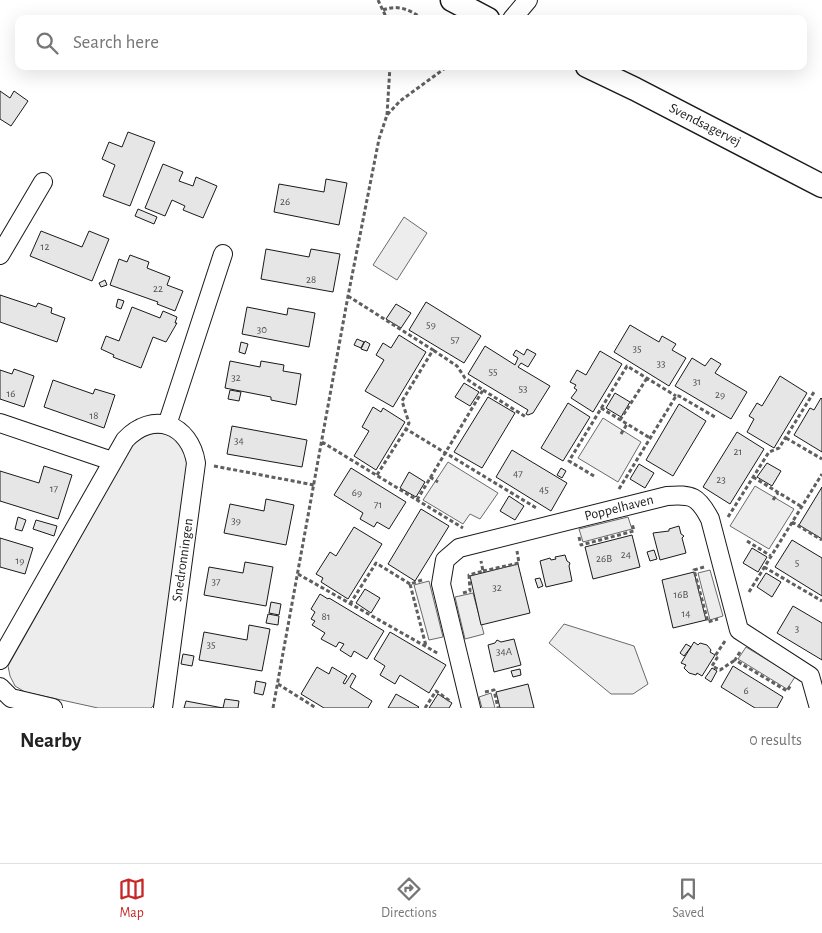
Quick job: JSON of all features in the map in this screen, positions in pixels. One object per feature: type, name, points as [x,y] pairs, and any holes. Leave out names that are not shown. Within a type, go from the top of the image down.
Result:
[{"type":"street","points":[[452,0],[480,15]]},
{"type":"street","points":[[515,15],[528,0]]},
{"type":"street","name":"Svendsagervej","points":[[595,70],[822,186]]},
{"type":"street","points":[[0,255],[43,182]]},
{"type":"street","points":[[0,660],[125,440],[133,431],[144,426],[167,425],[223,254]]},
{"type":"street","points":[[0,423],[112,461]]},
{"type":"street","name":"Snedronningen","points":[[163,708],[196,463],[194,450],[188,439],[179,430],[167,425]]},
{"type":"street","name":"Poppelhaven","points":[[463,706],[461,666],[441,584],[444,560],[459,548],[481,542],[667,496],[687,495],[702,504],[710,519],[739,630],[810,676],[819,708]]},
{"type":"street","points":[[0,687],[11,698],[53,708]]},
{"type":"path","points":[[378,0],[385,15]]},
{"type":"path","points":[[383,10],[400,7],[417,15]]},
{"type":"path","points":[[273,708],[348,296],[379,138],[387,115],[390,70]]},
{"type":"path","points":[[387,115],[400,102],[443,70]]},
{"type":"path","points":[[348,296],[457,366],[465,378],[526,417]]},
{"type":"path","points":[[377,475],[409,423],[402,401],[433,350]]},
{"type":"path","points":[[594,476],[569,461],[627,366],[715,417]]},
{"type":"path","points":[[620,420],[647,378]]},
{"type":"path","points":[[416,500],[483,390]]},
{"type":"path","points":[[715,538],[768,452],[779,448],[814,392]]},
{"type":"path","points":[[606,511],[676,396]]},
{"type":"path","points":[[601,408],[650,438]]},
{"type":"path","points":[[621,434],[627,424]]},
{"type":"path","points":[[406,428],[559,523]]},
{"type":"path","points":[[786,438],[822,459]]},
{"type":"path","points":[[322,442],[481,542],[483,571]]},
{"type":"path","points":[[196,463],[314,485]]},
{"type":"path","points":[[721,562],[694,570],[708,622],[735,615],[822,474]]},
{"type":"path","points":[[753,477],[802,507]]},
{"type":"path","points":[[430,478],[438,482]]},
{"type":"path","points":[[773,500],[778,492]]},
{"type":"path","points":[[792,522],[822,540]]},
{"type":"path","points":[[444,598],[470,591],[469,575],[520,563],[513,534]]},
{"type":"path","points":[[747,541],[771,556]]},
{"type":"path","points":[[350,604],[376,563],[410,584],[426,646]]},
{"type":"path","points":[[764,567],[822,601]]},
{"type":"path","points":[[298,574],[461,666]]},
{"type":"path","points":[[410,584],[442,575]]},
{"type":"path","points":[[721,647],[715,656],[717,658],[712,666],[720,670],[735,660]]},
{"type":"path","points":[[278,684],[316,708]]},
{"type":"path","points":[[425,708],[436,691],[463,706]]},
{"type":"shaded area","points":[[404,217],[427,233],[397,280],[373,265]]},
{"type":"shaded area","points":[[603,418],[641,442],[618,482],[578,458]]},
{"type":"shaded area","points":[[151,433],[163,433],[173,437],[186,452],[188,464],[156,699],[153,706],[151,708],[98,708],[25,692],[15,686],[8,666],[130,449],[139,437]]},
{"type":"shaded area","points":[[448,462],[498,493],[480,519],[470,514],[463,524],[423,500]]},
{"type":"shaded area","points":[[755,486],[794,509],[769,549],[730,526]]},
{"type":"shaded area","points":[[628,517],[632,529],[583,542],[579,529]]},
{"type":"shaded area","points":[[710,570],[723,616],[710,620],[698,573]]},
{"type":"shaded area","points":[[429,581],[443,637],[429,640],[414,585]]},
{"type":"shaded area","points":[[473,593],[484,634],[465,639],[455,597]]},
{"type":"shaded area","points":[[564,624],[634,646],[648,684],[633,694],[611,694],[549,643]]},
{"type":"shaded area","points":[[746,647],[795,677],[787,689],[738,659]]},
{"type":"shaded area","points":[[491,693],[495,708],[482,708],[479,697]]},
{"type":"building","points":[[0,91],[10,98],[14,91],[28,101],[11,126],[0,119]]},
{"type":"building","points":[[128,132],[155,142],[130,206],[103,196],[115,165],[102,159],[109,142],[122,147]]},
{"type":"building","points":[[163,164],[183,172],[179,181],[193,186],[196,177],[217,186],[203,218],[183,210],[185,206],[172,200],[165,216],[145,208]]},
{"type":"building","points":[[326,179],[347,183],[339,225],[274,212],[279,184],[324,192]]},
{"type":"building","points":[[138,209],[157,217],[154,224],[135,216]]},
{"type":"building","points":[[41,231],[82,247],[89,231],[109,239],[92,281],[30,256]]},
{"type":"building","points":[[266,249],[309,257],[311,249],[340,254],[333,292],[261,279]]},
{"type":"building","points":[[130,255],[149,262],[147,268],[170,277],[167,285],[183,291],[175,311],[157,304],[158,302],[110,285],[119,259],[127,262]]},
{"type":"building","points":[[105,280],[107,285],[101,287],[99,283]]},
{"type":"building","points":[[0,295],[36,307],[38,303],[52,308],[51,313],[65,318],[57,342],[0,322]]},
{"type":"building","points":[[118,299],[124,301],[121,309],[116,307]]},
{"type":"building","points":[[426,302],[481,336],[464,363],[409,330]]},
{"type":"building","points":[[396,304],[411,313],[401,328],[386,319]]},
{"type":"building","points":[[132,307],[160,318],[163,311],[177,317],[175,323],[177,323],[166,342],[153,337],[141,368],[113,357],[114,355],[101,349],[106,336],[119,341]]},
{"type":"building","points":[[247,307],[287,315],[288,308],[315,313],[309,347],[242,334]]},
{"type":"building","points":[[630,325],[659,342],[662,336],[676,344],[672,350],[686,358],[669,386],[614,352]]},
{"type":"building","points":[[399,335],[426,352],[393,407],[365,391],[384,360],[376,355],[383,343],[391,348]]},
{"type":"building","points":[[357,339],[364,342],[361,348],[354,345]]},
{"type":"building","points":[[365,341],[370,344],[367,351],[361,349]]},
{"type":"building","points":[[241,342],[248,344],[245,354],[239,352]]},
{"type":"building","points":[[485,346],[515,365],[518,358],[513,355],[516,350],[524,355],[527,349],[536,354],[528,367],[521,363],[518,367],[550,386],[533,413],[526,414],[528,410],[468,374]]},
{"type":"building","points":[[600,351],[622,364],[593,412],[571,398],[577,390],[574,388],[576,385],[570,382],[577,370],[586,375]]},
{"type":"building","points":[[692,358],[705,366],[711,358],[721,364],[715,373],[747,392],[731,419],[675,386]]},
{"type":"building","points":[[230,361],[260,367],[261,361],[284,365],[283,371],[301,374],[296,405],[271,400],[271,397],[225,388]]},
{"type":"building","points":[[14,369],[34,376],[24,407],[0,399],[0,370],[12,374]]},
{"type":"building","points":[[780,376],[807,393],[774,448],[747,432],[754,419],[749,416],[757,403],[762,406]]},
{"type":"building","points":[[53,380],[93,394],[95,389],[115,395],[104,428],[44,407]]},
{"type":"building","points":[[464,383],[479,392],[470,406],[455,397]]},
{"type":"building","points":[[230,390],[241,392],[239,401],[228,399]]},
{"type":"building","points":[[615,393],[630,402],[621,417],[606,408]]},
{"type":"building","points":[[488,397],[515,413],[482,468],[454,452]]},
{"type":"building","points":[[821,398],[822,452],[794,435],[810,408],[814,410]]},
{"type":"building","points":[[568,403],[590,417],[563,461],[541,448]]},
{"type":"building","points":[[679,404],[706,421],[673,476],[646,460]]},
{"type":"building","points":[[373,407],[381,412],[383,408],[405,422],[376,470],[354,456],[369,431],[362,427]]},
{"type":"building","points":[[232,426],[307,440],[302,467],[227,454]]},
{"type":"building","points":[[737,432],[764,449],[730,504],[703,487]]},
{"type":"building","points":[[512,450],[567,483],[551,511],[496,477]]},
{"type":"building","points":[[767,463],[781,471],[772,486],[757,477]]},
{"type":"building","points":[[639,464],[654,473],[645,488],[630,479]]},
{"type":"building","points":[[44,466],[72,475],[58,519],[0,501],[0,471],[39,483]]},
{"type":"building","points":[[351,468],[406,502],[389,529],[377,522],[374,527],[360,519],[363,513],[334,495]]},
{"type":"building","points":[[561,468],[566,471],[562,478],[557,475]]},
{"type":"building","points":[[409,472],[425,482],[416,497],[400,488]]},
{"type":"building","points":[[822,487],[822,539],[799,525]]},
{"type":"building","points":[[509,496],[524,506],[515,520],[500,511]]},
{"type":"building","points":[[266,499],[294,505],[286,545],[224,533],[230,504],[264,511]]},
{"type":"building","points":[[421,509],[449,526],[415,581],[388,564]]},
{"type":"building","points":[[18,517],[26,520],[22,531],[15,529]]},
{"type":"building","points":[[36,520],[57,526],[54,536],[33,529]]},
{"type":"building","points":[[679,526],[681,534],[684,536],[682,538],[686,553],[660,560],[653,533],[669,531],[669,529]]},
{"type":"building","points":[[354,527],[382,544],[348,599],[321,582],[323,578],[316,574],[330,552],[336,556]]},
{"type":"building","points":[[632,535],[640,567],[593,579],[585,547]]},
{"type":"building","points":[[0,538],[33,548],[25,574],[0,567]]},
{"type":"building","points":[[792,540],[822,558],[822,596],[775,567]]},
{"type":"building","points":[[752,548],[767,557],[758,572],[743,563]]},
{"type":"building","points":[[654,550],[657,559],[650,561],[647,552]]},
{"type":"building","points":[[565,555],[570,563],[572,581],[546,587],[540,561],[550,558],[551,560],[556,559],[555,557]]},
{"type":"building","points":[[245,562],[273,567],[266,606],[204,595],[209,567],[243,573]]},
{"type":"building","points":[[518,564],[530,613],[481,625],[470,576]]},
{"type":"building","points":[[694,572],[706,620],[673,628],[662,580]]},
{"type":"building","points":[[766,573],[781,582],[772,597],[757,587]]},
{"type":"building","points":[[540,578],[543,586],[538,588],[535,579]]},
{"type":"building","points":[[365,589],[380,598],[371,613],[356,603]]},
{"type":"building","points":[[320,594],[384,631],[367,659],[354,651],[351,657],[340,650],[344,644],[339,642],[336,647],[321,639],[325,633],[312,625],[315,621],[311,619],[315,612],[311,609]]},
{"type":"building","points":[[271,602],[281,604],[279,615],[269,613]]},
{"type":"building","points":[[793,606],[822,623],[822,660],[777,633]]},
{"type":"building","points":[[268,614],[279,616],[278,625],[266,623]]},
{"type":"building","points":[[249,625],[270,629],[262,671],[199,660],[204,632],[247,640]]},
{"type":"building","points":[[390,632],[446,665],[429,693],[400,675],[395,684],[380,675],[385,666],[374,659]]},
{"type":"building","points":[[514,639],[521,665],[494,672],[488,645],[495,643],[497,640],[501,642]]},
{"type":"building","points":[[694,642],[698,645],[700,643],[707,645],[711,650],[710,652],[715,655],[702,676],[697,673],[696,675],[689,673],[684,668],[686,665],[681,663]]},
{"type":"building","points":[[686,644],[691,647],[684,656],[680,653]]},
{"type":"building","points":[[183,654],[194,656],[192,666],[181,664]]},
{"type":"building","points":[[733,666],[783,697],[777,708],[755,708],[721,687]]},
{"type":"building","points":[[317,667],[329,674],[332,667],[347,676],[343,683],[345,684],[352,673],[356,676],[350,687],[372,701],[368,708],[324,708],[301,694]]},
{"type":"building","points":[[712,668],[717,671],[711,682],[705,678]]},
{"type":"building","points":[[520,669],[521,675],[513,677],[511,671]]},
{"type":"building","points":[[256,681],[266,683],[263,695],[254,693]]},
{"type":"building","points":[[528,684],[534,708],[500,708],[496,692]]},
{"type":"building","points":[[396,694],[419,707],[388,708]]},
{"type":"building","points":[[438,694],[452,703],[449,708],[429,708]]},
{"type":"building","points":[[225,699],[239,701],[238,708],[223,708]]},
{"type":"building","points":[[186,701],[223,708],[184,708]]}]
